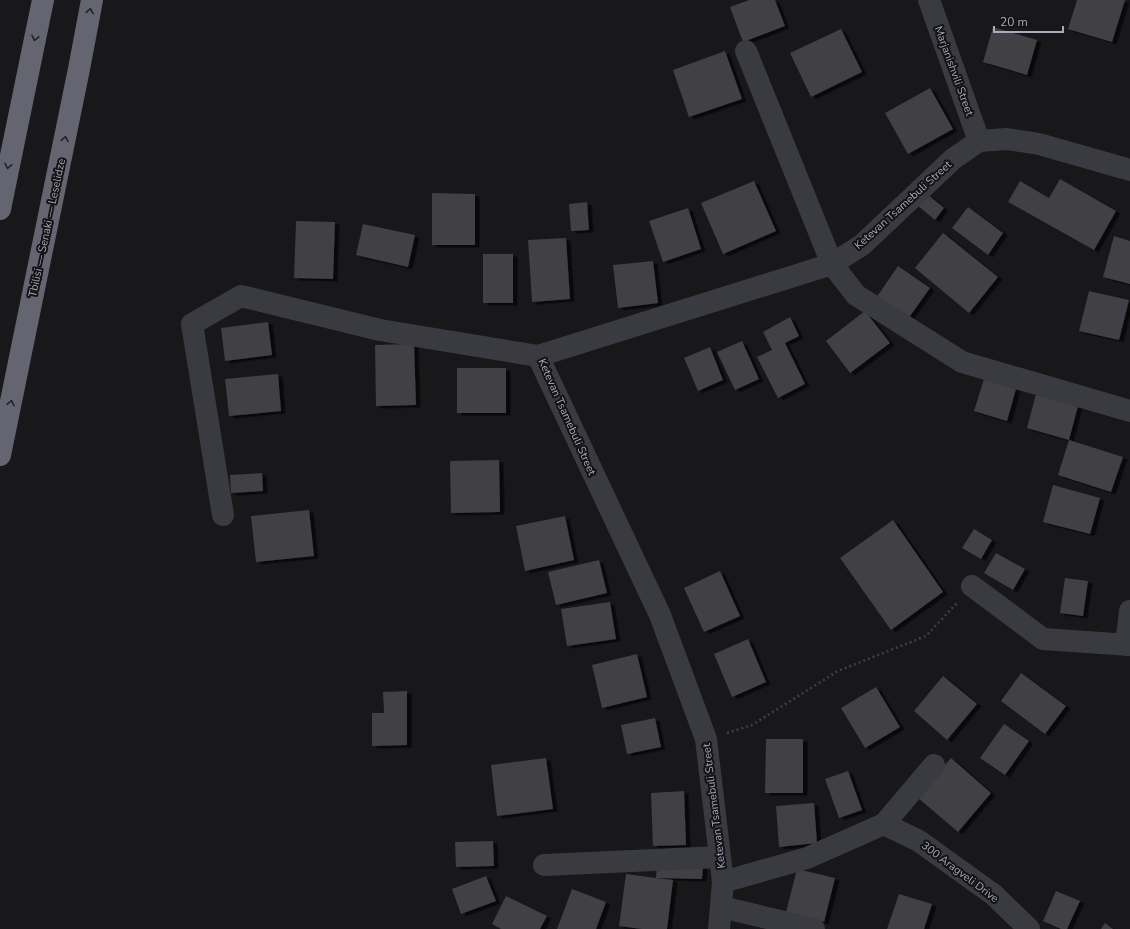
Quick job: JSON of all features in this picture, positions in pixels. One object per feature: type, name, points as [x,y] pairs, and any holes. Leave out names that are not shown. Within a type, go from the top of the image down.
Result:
[{"type":"highway","points":[[0,208],[43,0]]},
{"type":"highway","name":"Tbilisi — Senaki — Leselidze","points":[[0,455],[78,77],[92,0]]},
{"type":"street","name":"Marjanishvili Street","points":[[929,0],[979,141]]},
{"type":"street","points":[[746,51],[832,264],[856,295],[962,362],[1130,411]]},
{"type":"street","points":[[979,141],[1007,139],[1039,144],[1130,170]]},
{"type":"street","name":"Ketevan Tsamebuli Street","points":[[719,929],[723,882],[706,739],[660,615],[538,356],[832,264],[862,245],[953,159],[979,141]]},
{"type":"street","points":[[223,515],[192,324],[241,296],[380,330],[538,356]]},
{"type":"street","points":[[972,586],[1043,639],[1128,645],[1130,611]]},
{"type":"street","points":[[723,882],[807,858],[884,824],[934,765]]},
{"type":"street","name":"300 Aragveli Drive","points":[[884,824],[919,841],[994,895],[1029,929]]},
{"type":"street","points":[[544,865],[720,857]]},
{"type":"street","points":[[721,907],[814,929]]},
{"type":"path","points":[[706,739],[752,725],[838,671],[926,636],[972,586]]},
{"type":"building","points":[[749,0],[775,0],[785,26],[743,42],[730,7]]},
{"type":"building","points":[[1077,0],[1125,0],[1112,42],[1068,29]]},
{"type":"building","points":[[993,27],[1037,40],[1027,75],[983,62]]},
{"type":"building","points":[[841,29],[862,72],[811,97],[790,53]]},
{"type":"building","points":[[725,51],[742,99],[689,117],[673,70]]},
{"type":"building","points":[[930,88],[953,129],[908,154],[885,113]]},
{"type":"building","points":[[1060,179],[1116,211],[1094,250],[1008,202],[1020,181],[1049,198]]},
{"type":"building","points":[[754,181],[776,231],[723,254],[701,203]]},
{"type":"building","points":[[432,193],[475,194],[475,245],[432,245]]},
{"type":"building","points":[[927,194],[944,208],[935,220],[917,205]]},
{"type":"building","points":[[587,202],[589,230],[571,231],[569,204]]},
{"type":"building","points":[[968,207],[1003,233],[988,255],[952,228]]},
{"type":"building","points":[[688,208],[701,249],[663,262],[649,221]]},
{"type":"building","points":[[296,221],[335,222],[333,279],[294,278]]},
{"type":"building","points":[[363,224],[415,235],[408,267],[356,255]]},
{"type":"building","points":[[943,233],[998,277],[969,313],[915,268]]},
{"type":"building","points":[[1114,236],[1130,241],[1130,284],[1103,277]]},
{"type":"building","points":[[566,238],[570,299],[532,302],[528,240]]},
{"type":"building","points":[[483,254],[513,254],[513,303],[483,303]]},
{"type":"building","points":[[653,261],[658,303],[618,308],[613,265]]},
{"type":"building","points":[[898,266],[930,288],[905,323],[874,301]]},
{"type":"building","points":[[1089,291],[1129,300],[1119,340],[1079,331]]},
{"type":"building","points":[[865,311],[890,343],[850,373],[826,341]]},
{"type":"building","points":[[790,317],[799,336],[785,343],[805,384],[778,398],[757,357],[772,350],[763,332]]},
{"type":"building","points":[[268,322],[272,355],[225,361],[221,328]]},
{"type":"building","points":[[742,341],[759,379],[735,390],[717,352]]},
{"type":"building","points":[[414,344],[416,405],[376,406],[375,345]]},
{"type":"building","points":[[710,347],[723,380],[698,391],[684,358]]},
{"type":"building","points":[[457,368],[506,368],[506,413],[457,413]]},
{"type":"building","points":[[278,374],[281,411],[229,416],[225,379]]},
{"type":"building","points":[[984,379],[1016,389],[1007,421],[974,411]]},
{"type":"building","points":[[1036,394],[1078,406],[1069,440],[1027,428]]},
{"type":"building","points":[[1069,440],[1123,457],[1111,492],[1058,475]]},
{"type":"building","points":[[499,460],[500,512],[451,513],[450,461]]},
{"type":"building","points":[[262,473],[263,491],[231,493],[230,475]]},
{"type":"building","points":[[1053,485],[1100,498],[1090,534],[1043,522]]},
{"type":"building","points":[[309,510],[314,556],[256,562],[251,516]]},
{"type":"building","points":[[565,516],[574,560],[525,571],[516,526]]},
{"type":"building","points":[[893,520],[943,592],[891,630],[840,558]]},
{"type":"building","points":[[974,529],[992,540],[981,559],[962,548]]},
{"type":"building","points":[[996,553],[1025,569],[1013,590],[984,573]]},
{"type":"building","points":[[599,560],[607,593],[556,605],[548,572]]},
{"type":"building","points":[[720,571],[740,616],[704,632],[684,588]]},
{"type":"building","points":[[1065,578],[1088,581],[1083,616],[1060,613]]},
{"type":"building","points":[[610,602],[616,639],[567,646],[561,609]]},
{"type":"building","points":[[748,639],[766,682],[732,697],[714,654]]},
{"type":"building","points":[[637,654],[647,697],[602,708],[592,665]]},
{"type":"building","points":[[1021,673],[1066,706],[1045,734],[1001,701]]},
{"type":"building","points":[[943,676],[977,704],[947,740],[914,711]]},
{"type":"building","points":[[876,687],[900,727],[865,748],[841,708]]},
{"type":"building","points":[[407,691],[407,745],[372,746],[372,713],[384,713],[383,692]]},
{"type":"building","points":[[655,718],[661,747],[627,754],[621,725]]},
{"type":"building","points":[[1004,724],[1029,741],[1005,775],[980,758]]},
{"type":"building","points":[[766,739],[803,739],[803,793],[765,793]]},
{"type":"building","points":[[546,758],[553,809],[497,816],[491,765]]},
{"type":"building","points":[[951,758],[991,793],[958,832],[917,797]]},
{"type":"building","points":[[848,771],[862,810],[839,818],[825,779]]},
{"type":"building","points":[[684,791],[686,845],[653,846],[651,793]]},
{"type":"building","points":[[814,803],[817,843],[779,847],[776,806]]},
{"type":"building","points":[[493,841],[494,866],[456,867],[455,842]]},
{"type":"building","points":[[657,864],[703,865],[702,879],[656,878]]},
{"type":"building","points":[[797,869],[835,878],[824,922],[786,912]]},
{"type":"building","points":[[626,874],[673,880],[667,929],[642,929],[619,926]]},
{"type":"building","points":[[486,876],[496,901],[461,914],[452,889]]},
{"type":"building","points":[[572,889],[606,902],[596,929],[557,929]]},
{"type":"building","points":[[1056,891],[1080,901],[1067,929],[1061,929],[1043,921]]},
{"type":"building","points":[[899,894],[932,904],[924,929],[887,929]]},
{"type":"building","points":[[506,896],[547,916],[540,929],[501,929],[492,924]]},
{"type":"building","points":[[1105,923],[1113,929],[1101,929]]}]
